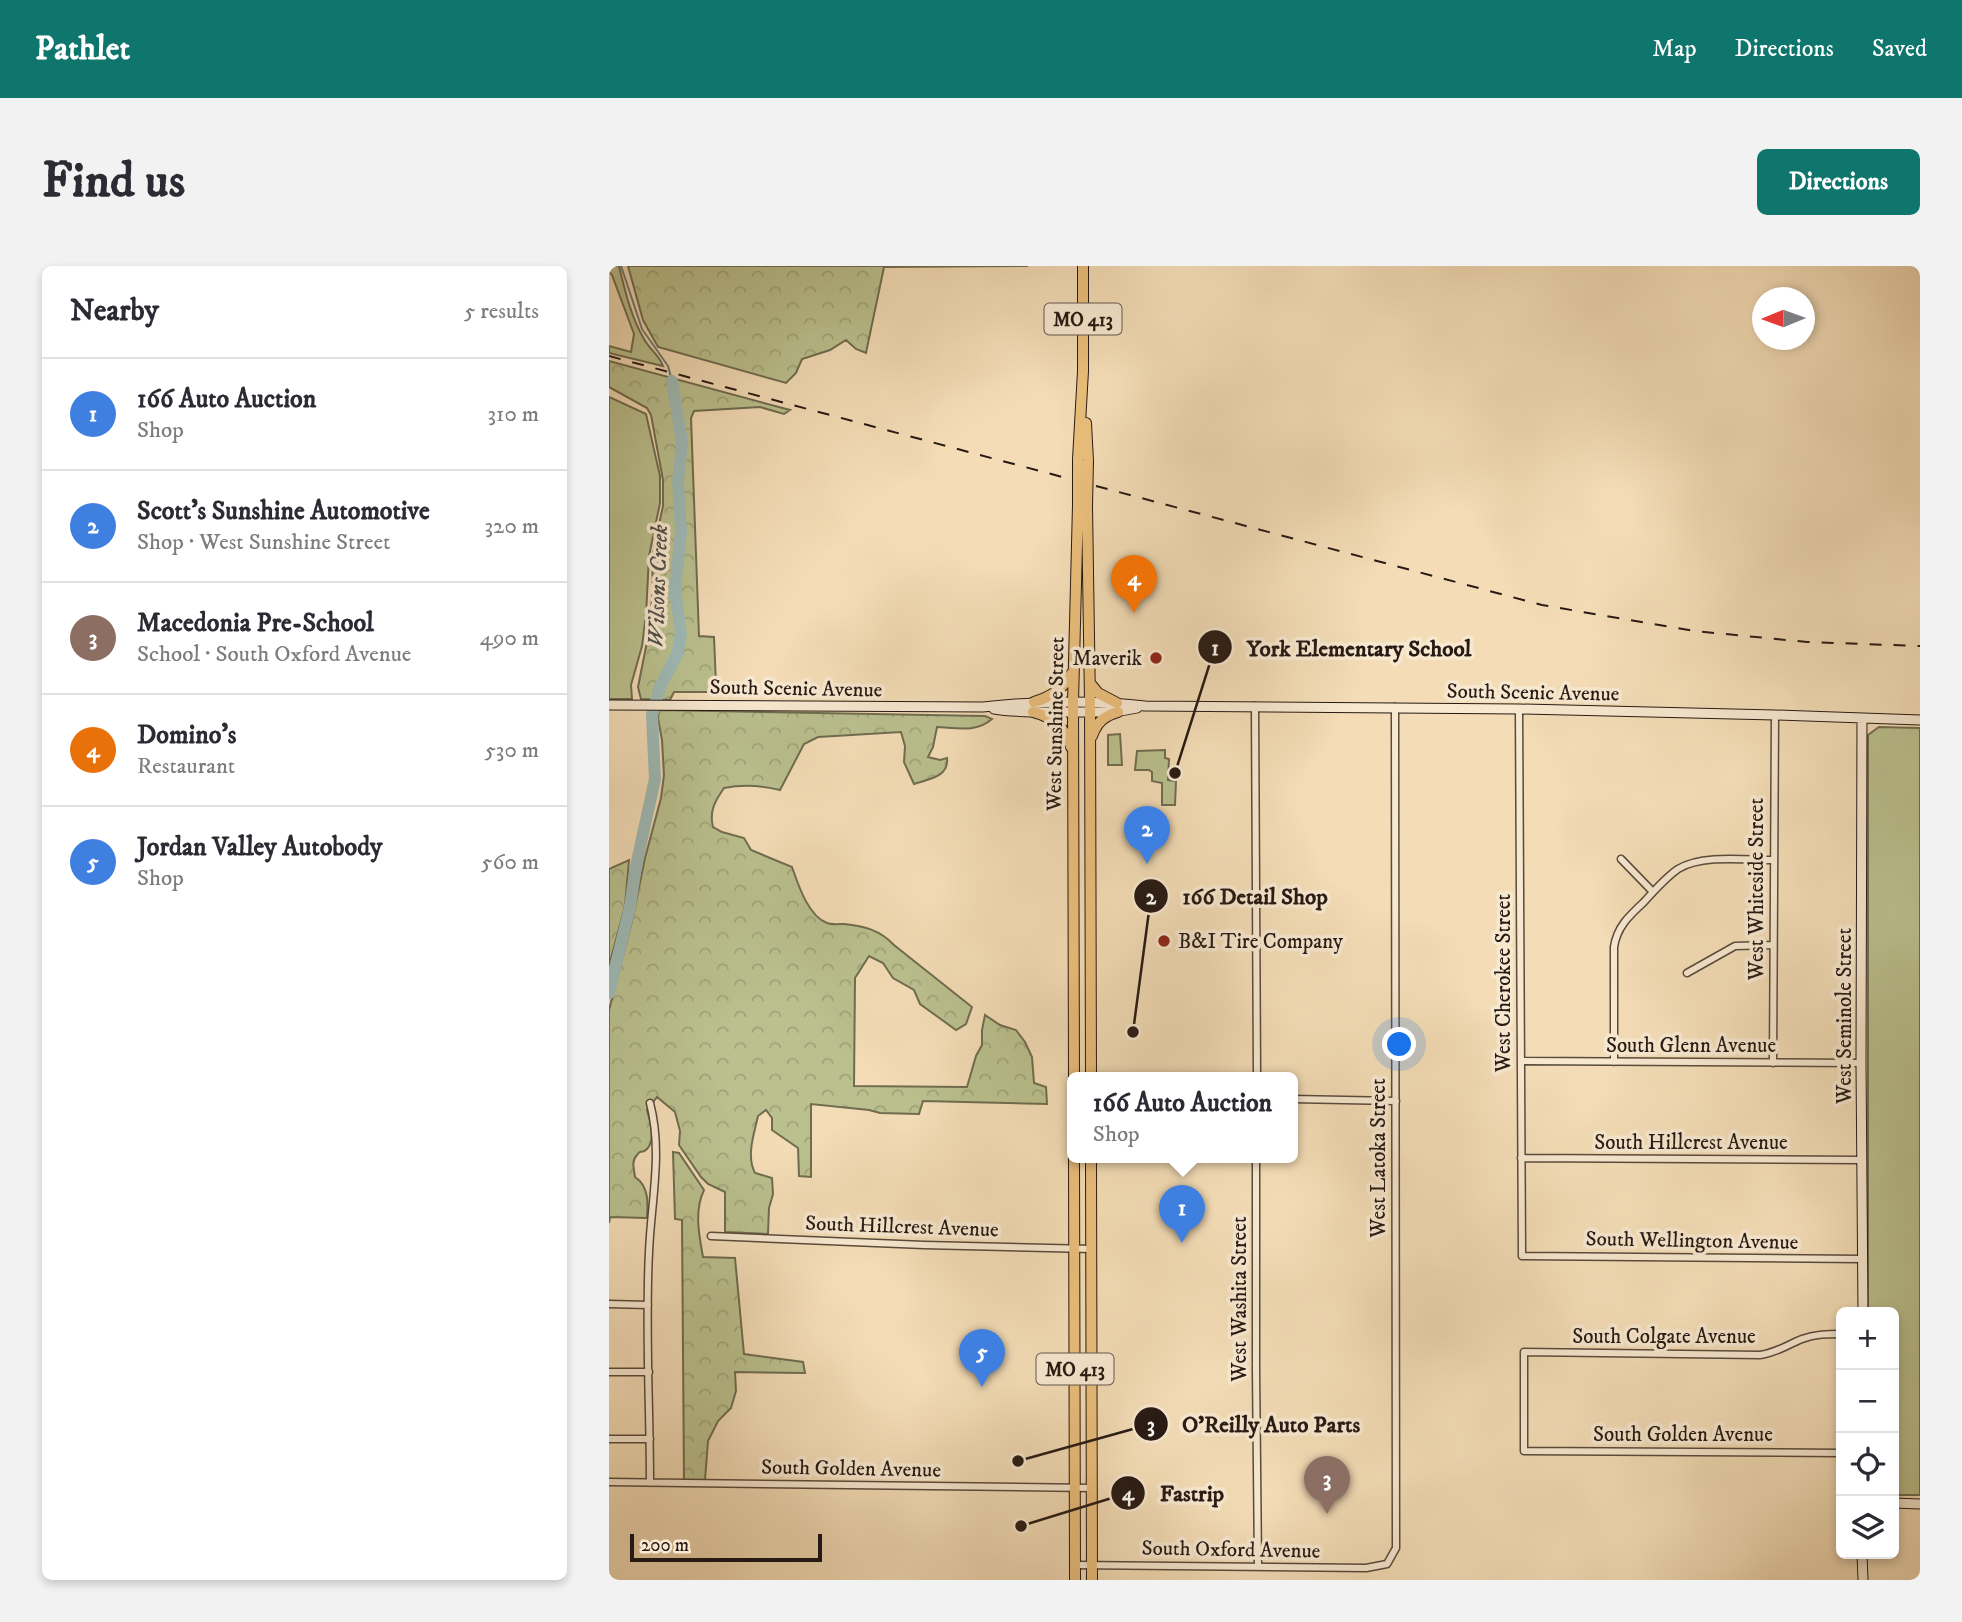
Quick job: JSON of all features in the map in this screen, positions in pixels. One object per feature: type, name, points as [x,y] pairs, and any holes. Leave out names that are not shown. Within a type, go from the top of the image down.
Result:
[{"type":"main road","name":"West Sunshine Street","points":[[1083,266],[1083,505],[1090,707],[1091,1072]]},
{"type":"main road","name":"West Sunshine Street","points":[[1074,1072],[1073,707],[1083,505]]},
{"type":"main road","points":[[1073,754],[1067,737],[1058,724],[1033,707],[1062,688],[1074,669]]},
{"type":"main road","points":[[1089,677],[1092,687],[1118,707],[1098,723],[1090,744]]},
{"type":"main road","name":"South Scenic Avenue","points":[[609,705],[1395,707],[1920,720]]},
{"type":"main road","name":"West Seminole Street","points":[[1862,719],[1863,1307]]},
{"type":"main road","name":"MO 413","points":[[1074,1163],[1075,1580]]},
{"type":"main road","name":"MO 413","points":[[1091,1163],[1092,1580]]},
{"type":"main road","points":[[1899,1503],[1920,1504]]},
{"type":"main road","points":[[1862,1559],[1863,1580]]},
{"type":"street","points":[[1255,706],[1257,1072]]},
{"type":"street","name":"West Latoka Street","points":[[1387,1564],[1396,1548],[1395,707]]},
{"type":"street","name":"West Cherokee Street","points":[[1519,709],[1522,1256]]},
{"type":"street","name":"West Whiteside Street","points":[[1773,1063],[1775,715]]},
{"type":"street","points":[[1621,859],[1653,892]]},
{"type":"street","points":[[1614,1062],[1615,941],[1625,921],[1673,873],[1691,863],[1708,860],[1774,860]]},
{"type":"street","points":[[1687,973],[1735,946],[1773,945]]},
{"type":"street","name":"South Glenn Avenue","points":[[1521,1061],[1861,1063]]},
{"type":"street","points":[[1298,1099],[1396,1101]]},
{"type":"street","points":[[650,1102],[656,1124],[656,1179],[649,1250],[648,1305],[650,1483]]},
{"type":"street","name":"South Hillcrest Avenue","points":[[1521,1158],[1861,1160]]},
{"type":"street","name":"West Washita Street","points":[[1257,1163],[1258,1566]]},
{"type":"street","name":"South Hillcrest Avenue","points":[[711,1236],[1092,1249]]},
{"type":"street","name":"South Wellington Avenue","points":[[1522,1256],[1862,1259]]},
{"type":"street","points":[[609,1304],[648,1305]]},
{"type":"street","name":"South Colgate Avenue","points":[[1524,1451],[1524,1352],[1760,1355],[1780,1350],[1807,1337],[1836,1334]]},
{"type":"street","points":[[609,1372],[649,1373]]},
{"type":"street","points":[[609,1438],[650,1439]]},
{"type":"street","name":"South Golden Avenue","points":[[1524,1451],[1836,1453]]},
{"type":"street","name":"South Golden Avenue","points":[[609,1482],[1092,1488]]},
{"type":"street","name":"South Oxford Avenue","points":[[1075,1565],[1366,1567],[1387,1564]]},
{"type":"green space","points":[[609,266],[619,266],[635,322],[663,366],[609,353],[609,346],[631,352],[634,334]]},
{"type":"green space","points":[[628,266],[1028,266],[884,267],[866,353],[846,340],[830,350],[802,359],[796,373],[786,383],[658,347],[643,320]]},
{"type":"green space","points":[[609,361],[790,410],[784,414],[760,407],[694,411],[691,418],[699,636],[714,637],[716,685],[711,692],[674,692],[670,700],[641,699],[638,687],[648,637],[653,589],[652,557],[663,506],[663,480],[651,415],[647,408],[609,387]]},
{"type":"green space","points":[[609,397],[646,414],[660,476],[660,503],[649,556],[646,615],[642,646],[631,685],[632,699],[609,699]]},
{"type":"green space","points":[[659,710],[985,716],[992,719],[973,728],[937,727],[928,757],[940,760],[947,758],[945,769],[937,776],[914,784],[904,762],[905,746],[901,732],[818,737],[804,744],[780,790],[752,786],[724,788],[714,806],[712,821],[713,827],[722,832],[744,838],[751,850],[792,867],[809,907],[820,919],[829,924],[858,926],[877,932],[972,1007],[966,1024],[956,1030],[920,1004],[914,990],[893,978],[883,963],[869,956],[855,978],[854,1086],[967,1087],[982,1045],[985,1015],[1000,1025],[1016,1030],[1025,1042],[1032,1057],[1034,1083],[1046,1087],[1047,1104],[923,1101],[919,1114],[880,1113],[811,1104],[811,1177],[799,1176],[798,1148],[772,1130],[772,1118],[766,1110],[758,1116],[751,1159],[755,1173],[772,1178],[773,1194],[769,1208],[768,1234],[725,1232],[725,1192],[708,1184],[701,1177],[679,1145],[680,1131],[675,1112],[657,1097],[647,1110],[651,1130],[650,1145],[635,1157],[633,1162],[635,1177],[643,1185],[647,1195],[647,1218],[610,1217],[609,1223],[609,1010],[661,798],[664,775]]},
{"type":"green space","points":[[1879,727],[1920,728],[1920,1495],[1899,1495],[1899,1307],[1868,1307],[1868,735]]},
{"type":"green space","points":[[1120,734],[1122,765],[1108,765],[1108,735]]},
{"type":"green space","points":[[1165,750],[1165,758],[1169,759],[1168,780],[1176,781],[1175,805],[1162,805],[1162,783],[1152,781],[1152,772],[1135,770],[1137,751]]},
{"type":"green space","points":[[629,860],[625,906],[609,966],[609,869]]},
{"type":"green space","points":[[673,1152],[679,1153],[704,1190],[698,1215],[703,1257],[735,1258],[744,1354],[803,1362],[805,1373],[735,1372],[736,1391],[731,1408],[718,1421],[708,1441],[705,1480],[684,1480],[682,1220],[675,1219]]},
{"type":"waterway","points":[[621,266],[642,329],[668,366],[672,381]]},
{"type":"waterway","name":"Wilsons Creek","points":[[609,993],[630,907],[655,779],[652,715],[660,687],[677,654],[681,634],[675,590],[681,531],[678,481],[682,442],[672,381]]},
{"type":"railway","points":[[609,356],[1542,605],[1694,631],[1807,642],[1920,646]]},
{"type":"place","name":"Domino's","points":[[1134,613]]},
{"type":"place","name":"Maverik","points":[[1156,658]]},
{"type":"place","name":"York Elementary School","points":[[1175,773]]},
{"type":"place","name":"Scott's Sunshine Automotive","points":[[1147,864]]},
{"type":"place","name":"B&I Tire Company","points":[[1164,941]]},
{"type":"place","name":"166 Detail Shop","points":[[1133,1032]]},
{"type":"place","name":"166 Auto Auction","points":[[1182,1243]]},
{"type":"place","name":"Jordan Valley Autobody","points":[[982,1387]]},
{"type":"place","name":"O'Reilly Auto Parts","points":[[1018,1461]]},
{"type":"place","name":"Macedonia Pre-School","points":[[1327,1514]]},
{"type":"place","name":"Fastrip","points":[[1021,1526]]}]
